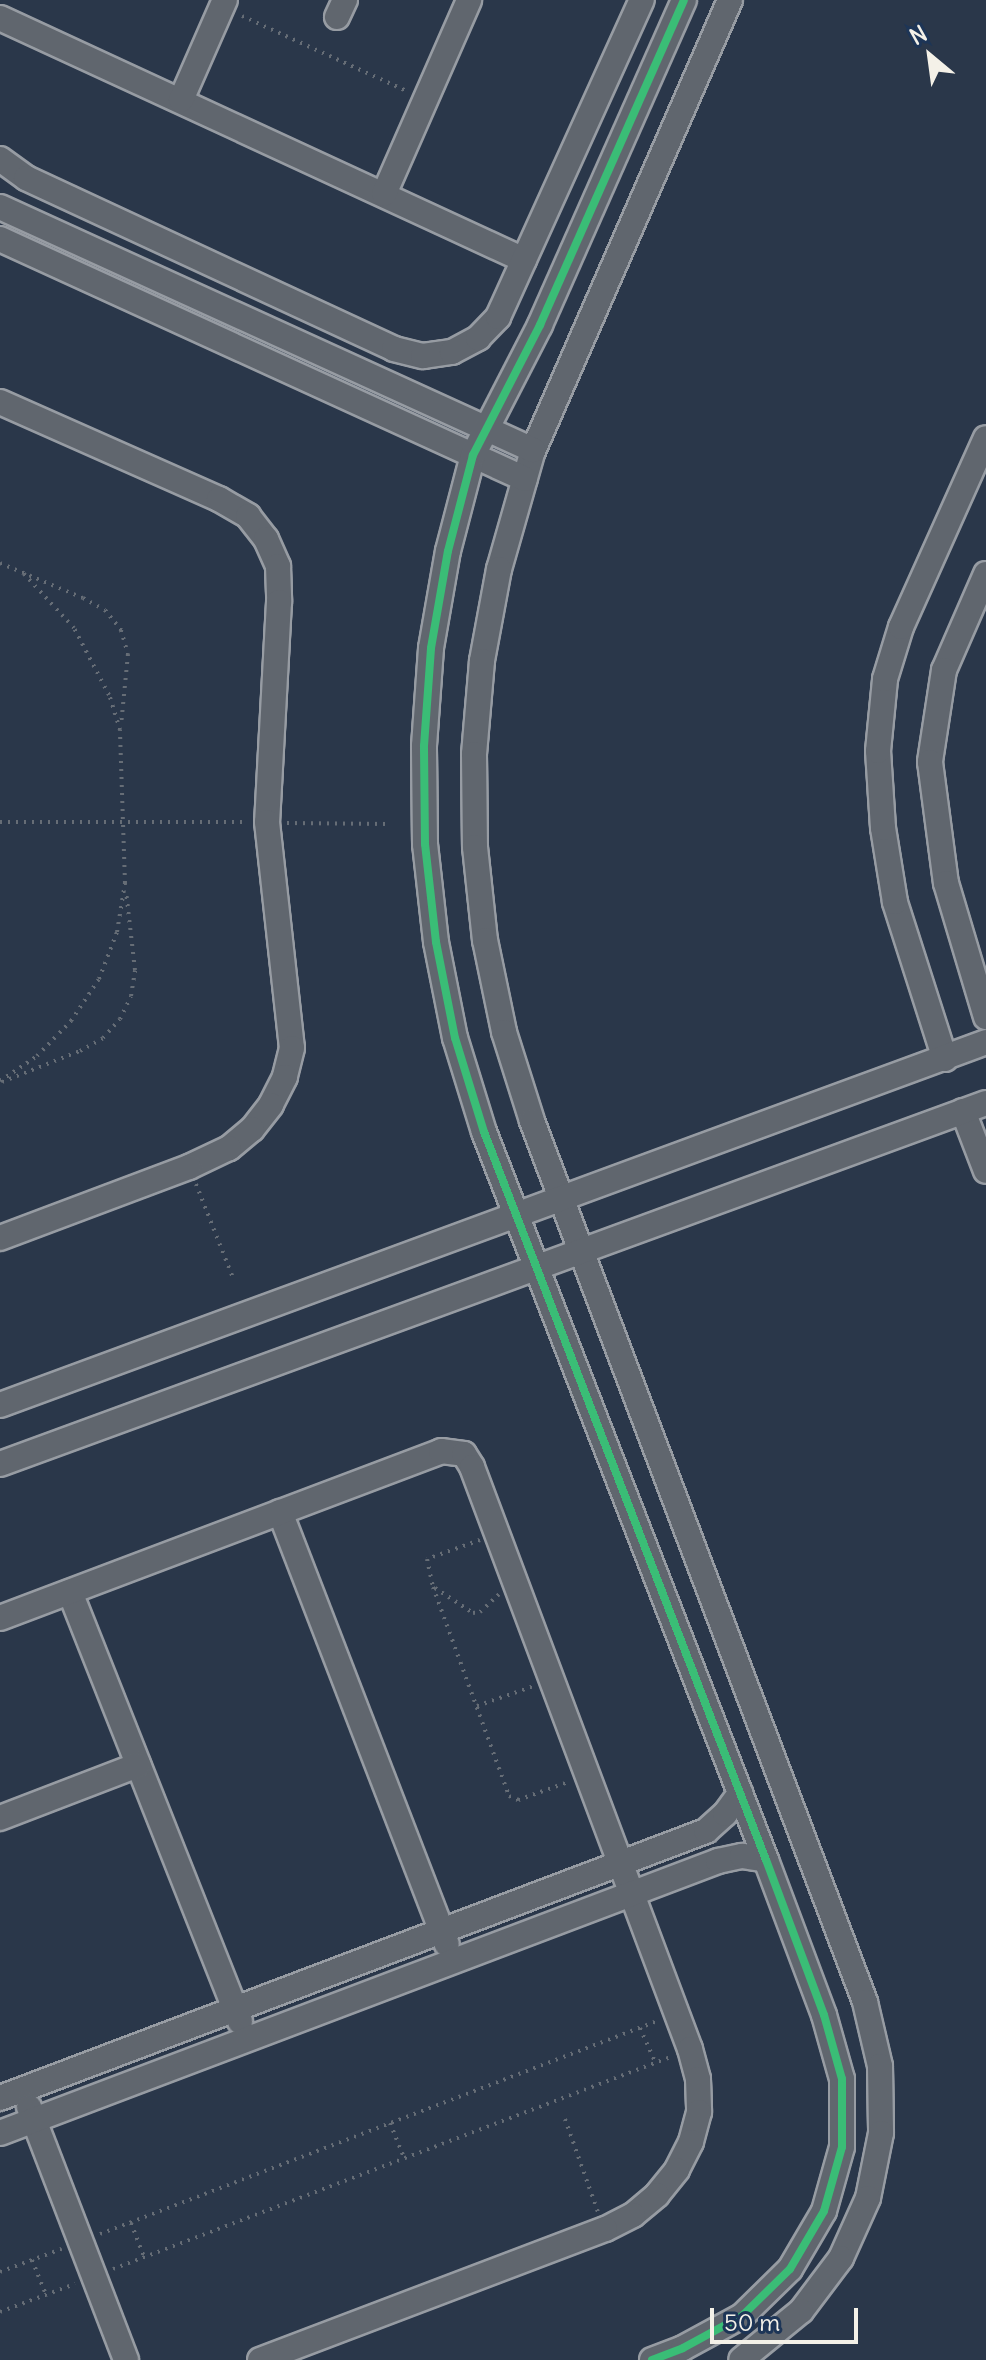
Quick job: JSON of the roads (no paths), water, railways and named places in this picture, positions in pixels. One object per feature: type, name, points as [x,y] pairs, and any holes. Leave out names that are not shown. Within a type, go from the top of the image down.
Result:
[{"type":"street","points":[[384,194],[469,0]]},
{"type":"street","points":[[0,159],[26,178],[394,349],[423,356],[452,352],[478,338],[498,317],[642,0]]},
{"type":"street","points":[[652,2360],[683,2348],[742,2316],[790,2269],[824,2211],[842,2147],[842,2079],[824,2015],[766,1860],[513,1214],[455,1038],[436,942],[425,844],[424,746],[431,648],[448,551],[473,455],[484,428],[540,325],[684,0]]},
{"type":"street","points":[[730,0],[533,450],[499,569],[482,661],[474,754],[475,847],[485,940],[504,1032],[561,1197],[860,1988],[880,2066],[881,2133],[876,2159],[868,2198],[841,2258],[801,2311],[741,2360]]},
{"type":"street","points":[[181,100],[224,3]]},
{"type":"street","points":[[0,18],[524,260]]},
{"type":"street","points":[[8,211],[533,450]]},
{"type":"street","points":[[8,211],[18,224],[4,248],[525,479]]},
{"type":"street","points":[[0,402],[219,499],[248,516],[266,539],[278,566],[267,822],[292,1048],[285,1077],[271,1105],[252,1129],[229,1148],[189,1167],[0,1238]]},
{"type":"street","points":[[945,1059],[895,902],[883,828],[878,751],[885,679],[901,627],[986,438]]},
{"type":"street","points":[[986,574],[944,670],[930,762],[946,883],[986,1017]]},
{"type":"street","points":[[4,1402],[986,1042]]},
{"type":"street","points":[[0,1464],[975,1107],[986,1171]]},
{"type":"street","points":[[0,1618],[449,1449],[469,1460],[690,2049],[698,2079],[699,2112],[691,2142],[677,2170],[657,2195],[633,2215],[605,2229],[260,2360]]},
{"type":"street","points":[[280,1512],[454,1962]]},
{"type":"street","points":[[70,1592],[246,2040]]},
{"type":"street","points":[[0,1818],[138,1765]]},
{"type":"street","points":[[126,2360],[34,2120],[11,2094],[706,1831],[725,1814],[740,1793]]},
{"type":"street","points":[[706,1831],[718,1861]]},
{"type":"street","points":[[0,2133],[718,1861],[742,1856],[766,1860]]}]
